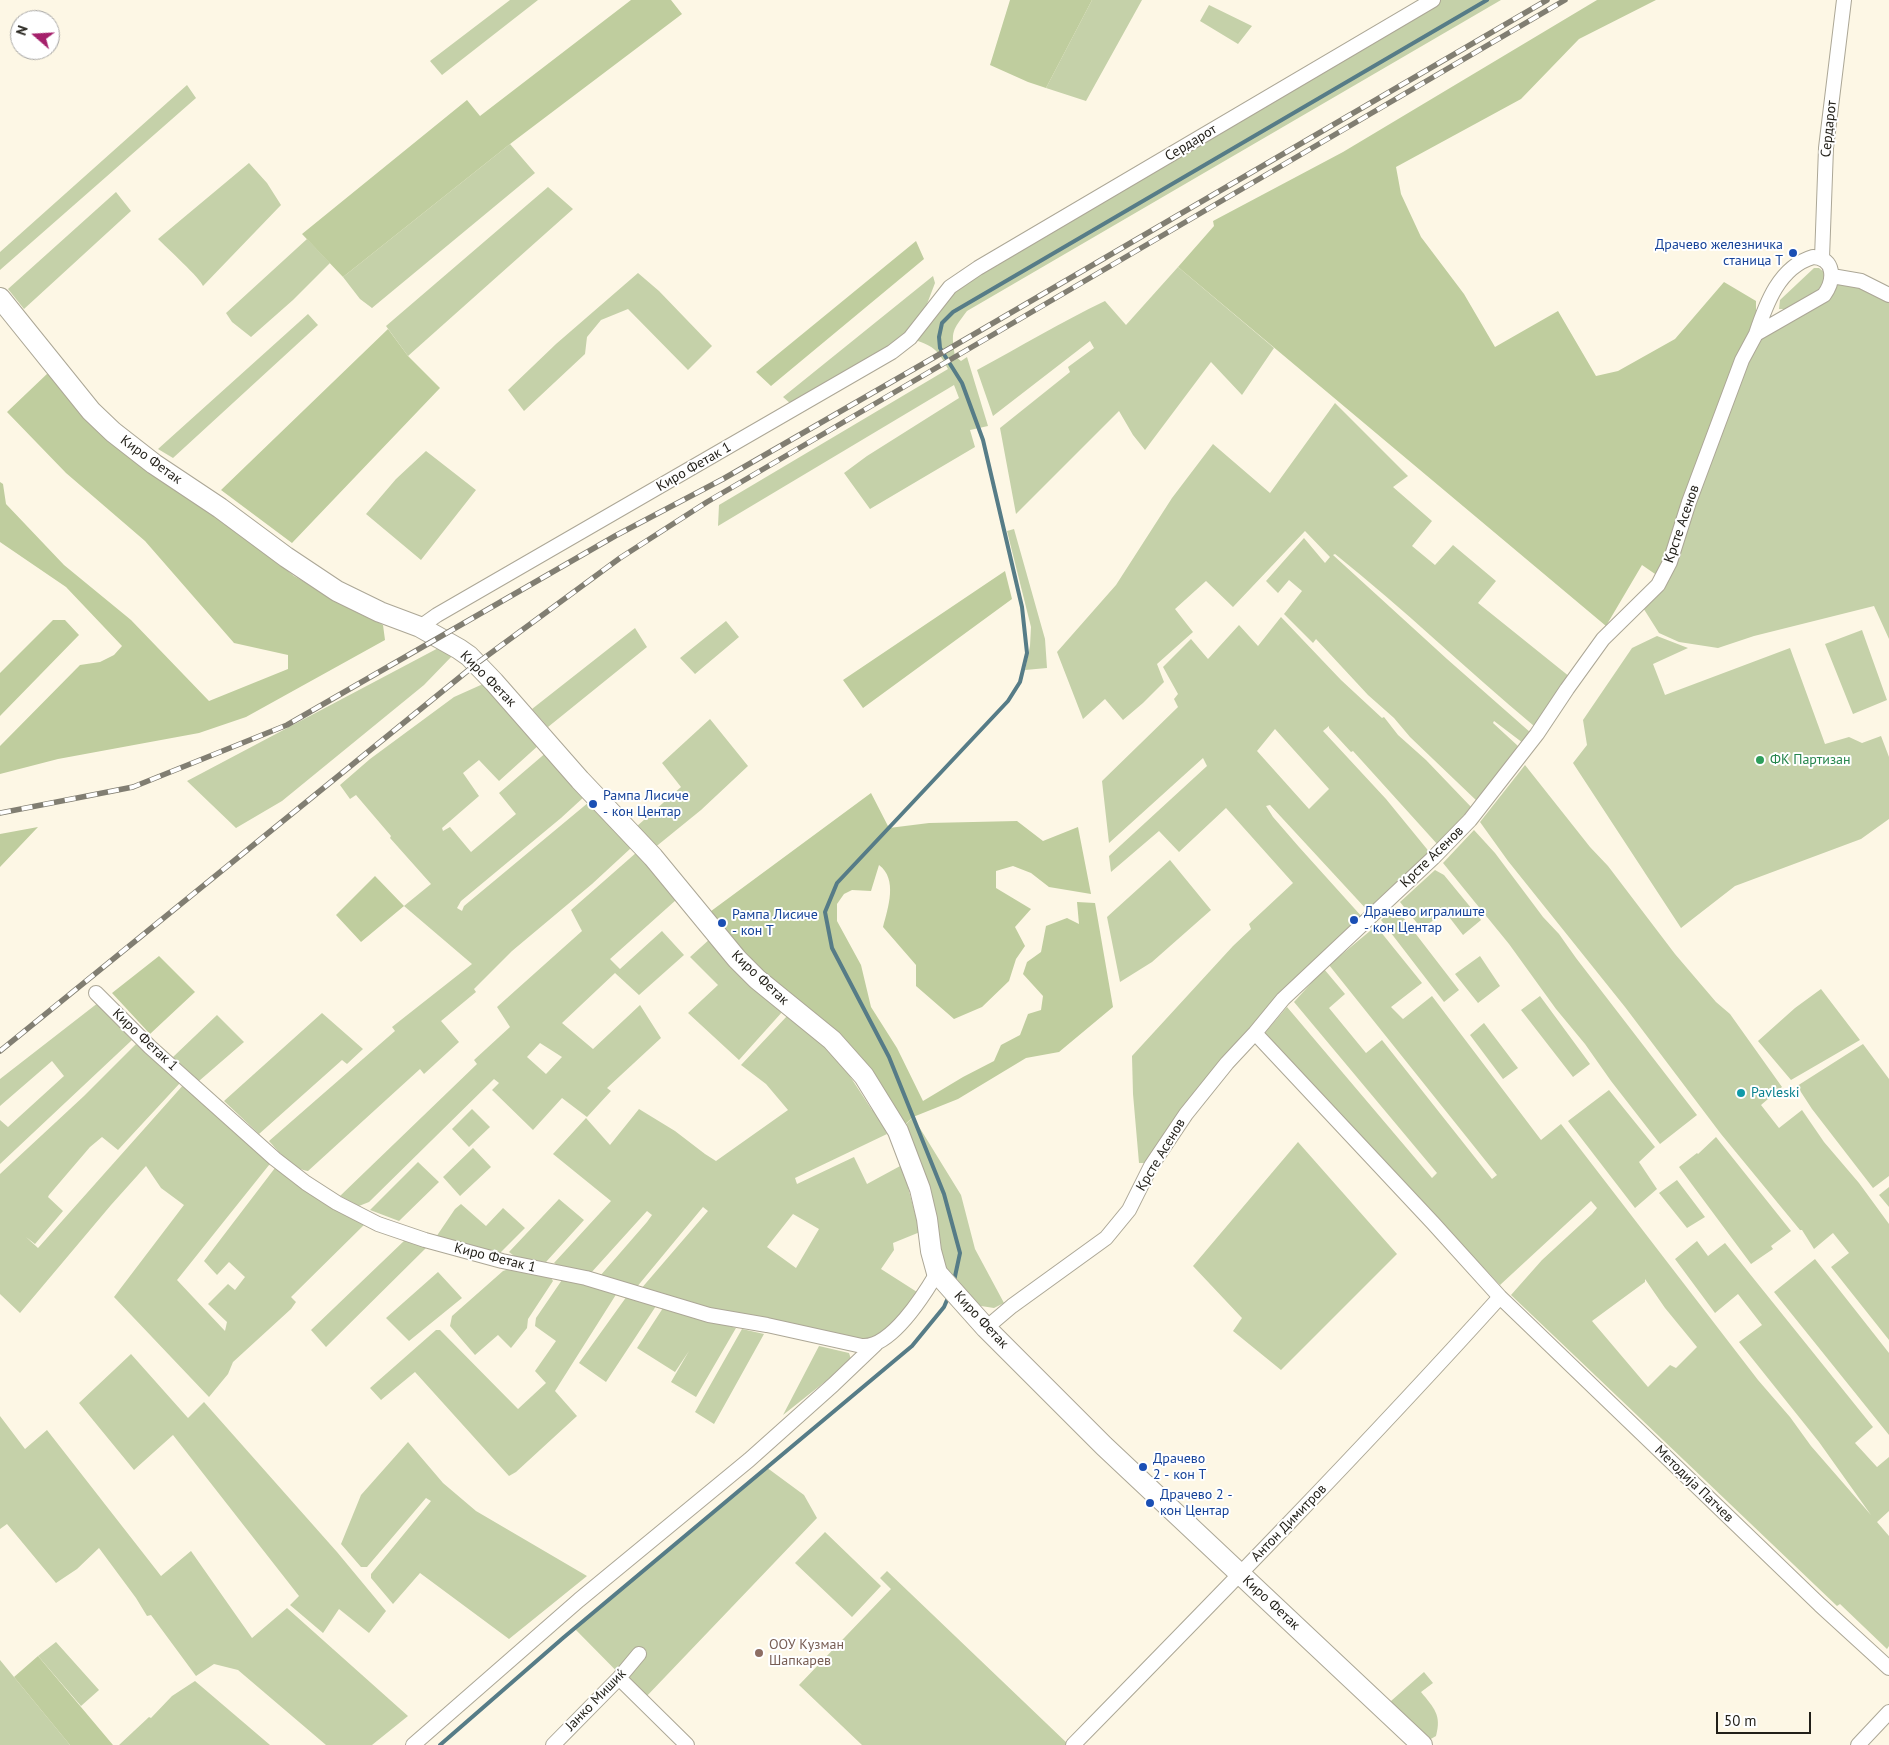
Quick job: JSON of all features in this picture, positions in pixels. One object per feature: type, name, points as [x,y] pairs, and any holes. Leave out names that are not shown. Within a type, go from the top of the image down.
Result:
[{"type":"main road","name":"Киро Фетак","points":[[0,298],[90,411],[119,437],[154,464],[220,508],[286,557],[338,591],[380,612],[420,627],[469,656],[580,780],[653,857],[737,959],[770,990],[832,1040],[864,1076],[898,1131],[920,1189],[927,1219],[931,1252],[937,1272],[986,1328],[1104,1446],[1422,1745]]},
{"type":"street","name":"Сердарот","points":[[950,287],[999,255],[1433,0]]},
{"type":"street","name":"Сердарот","points":[[1822,258],[1826,148],[1844,0]]},
{"type":"street","name":"Крсте Асенов","points":[[986,1328],[1012,1306],[1106,1238],[1129,1210],[1151,1166],[1186,1114],[1228,1062],[1295,986],[1433,858],[1470,820],[1537,734],[1603,639],[1658,585],[1670,562],[1689,502],[1742,360],[1756,334],[1777,284],[1797,264],[1813,257],[1822,258]]},
{"type":"street","points":[[1756,334],[1824,295],[1831,286],[1832,276],[1828,264],[1822,258]]},
{"type":"street","points":[[1832,276],[1861,281],[1889,294]]},
{"type":"street","name":"Киро Фетак 1","points":[[420,627],[437,615],[892,352],[910,338],[950,287]]},
{"type":"street","points":[[437,615],[434,624],[438,638]]},
{"type":"street","name":"Киро Фетак 1","points":[[96,993],[150,1047],[275,1159],[306,1183],[337,1203],[378,1224],[425,1240],[502,1261],[586,1278],[709,1315],[767,1325],[862,1346],[868,1347],[876,1344]]},
{"type":"street","name":"Методија Патчев","points":[[1255,1033],[1500,1297],[1820,1605],[1888,1665]]},
{"type":"street","points":[[413,1745],[580,1600],[749,1460],[876,1344],[887,1337],[915,1309],[937,1272]]},
{"type":"street","name":"Антон Димитров","points":[[1073,1745],[1408,1398],[1500,1297]]},
{"type":"street","name":"Јанко Мишиќ","points":[[553,1745],[619,1678],[639,1654]]},
{"type":"street","points":[[619,1678],[687,1745]]},
{"type":"street","points":[[1858,1745],[1889,1712]]},
{"type":"green space","points":[[510,0],[538,0],[442,75],[430,61]]},
{"type":"green space","points":[[631,0],[671,0],[682,14],[510,144],[343,277],[302,234],[467,100],[480,116]]},
{"type":"green space","points":[[1010,0],[1092,0],[1046,88],[990,65]]},
{"type":"green space","points":[[1092,0],[1142,0],[1086,101],[1046,88]]},
{"type":"green space","points":[[1433,0],[1501,0],[967,311],[956,327],[953,341],[955,356],[961,361],[967,357],[988,426],[970,430],[975,447],[870,509],[844,473],[867,456],[959,398],[954,385],[718,526],[719,505],[948,369],[934,349],[910,338],[950,287]]},
{"type":"green space","points":[[1597,0],[1656,0],[1579,39],[1521,99],[1396,167],[1401,194],[1421,237],[1464,294],[1495,347],[1558,311],[1596,376],[1618,371],[1675,339],[1724,282],[1756,301],[1756,326],[1658,576],[1642,565],[1606,626],[1178,267],[1214,226],[1213,221],[1343,152]]},
{"type":"green space","points":[[1209,5],[1252,26],[1238,44],[1200,21]]},
{"type":"green space","points":[[187,85],[196,98],[0,270],[0,252]]},
{"type":"green space","points":[[510,144],[535,173],[372,308],[360,299],[343,277]]},
{"type":"green space","points":[[249,163],[267,183],[281,205],[203,286],[190,270],[158,239]]},
{"type":"green space","points":[[548,187],[573,209],[408,356],[386,326]]},
{"type":"green space","points":[[116,192],[131,211],[24,309],[8,289]]},
{"type":"green space","points":[[307,239],[330,263],[293,300],[251,337],[232,322],[226,313]]},
{"type":"green space","points":[[916,241],[924,259],[771,386],[756,372]]},
{"type":"green space","points":[[1178,267],[1274,348],[1242,395],[1211,362],[1145,450],[1133,435],[1119,411],[1016,514],[1000,428],[1070,372],[1068,367],[1094,348],[1090,341],[993,416],[977,370],[1105,301],[1126,325]]},
{"type":"green space","points":[[1814,268],[1819,268],[1825,273],[1824,289],[1787,309],[1779,309],[1780,300]]},
{"type":"green space","points":[[638,273],[659,291],[712,346],[688,370],[628,309],[601,320],[587,337],[585,354],[524,411],[508,390],[556,344]]},
{"type":"green space","points":[[933,276],[935,283],[927,304],[903,341],[791,404],[783,397]]},
{"type":"green space","points":[[1832,276],[1889,295],[1889,639],[1874,606],[1754,636],[1718,648],[1679,642],[1659,633],[1640,603],[1658,585],[1756,334],[1811,303]]},
{"type":"green space","points":[[308,314],[318,325],[173,458],[158,449]]},
{"type":"green space","points":[[388,329],[408,356],[440,388],[292,543],[221,490]]},
{"type":"green space","points":[[48,373],[232,527],[294,576],[383,625],[385,640],[246,717],[199,733],[58,759],[0,774],[0,746],[80,665],[100,662],[114,655],[122,646],[66,587],[0,542],[0,482],[3,484],[6,504],[64,565],[131,620],[209,701],[288,669],[288,655],[234,643],[145,541],[66,473],[7,412]]},
{"type":"green space","points":[[1335,403],[1408,476],[1393,487],[1432,521],[1412,546],[1435,565],[1453,545],[1496,581],[1478,603],[1570,677],[1534,726],[1386,596],[1335,554],[1333,555],[1531,733],[1523,743],[1494,721],[1493,723],[1518,746],[1479,803],[1410,737],[1394,718],[1368,695],[1316,639],[1313,643],[1284,614],[1302,591],[1289,580],[1278,593],[1266,581],[1304,538],[1325,563],[1330,557],[1305,531],[1233,607],[1206,581],[1175,609],[1193,632],[1157,664],[1164,682],[1123,720],[1105,699],[1083,719],[1057,652],[1116,585],[1172,498],[1213,444],[1270,493]]},
{"type":"green space","points":[[426,451],[476,490],[421,560],[366,514],[396,479]]},
{"type":"green space","points":[[1014,529],[1045,639],[1047,668],[1025,670],[1030,646],[1031,627],[1007,531]]},
{"type":"green space","points":[[1005,571],[1012,599],[863,708],[843,680]]},
{"type":"green space","points":[[1281,617],[1341,680],[1382,718],[1384,717],[1398,735],[1426,760],[1473,809],[1438,845],[1329,726],[1323,731],[1386,799],[1431,854],[1368,911],[1270,805],[1266,806],[1273,817],[1363,918],[1147,1163],[1139,1163],[1132,1056],[1233,946],[1251,929],[1249,924],[1293,883],[1226,808],[1179,852],[1159,831],[1111,872],[1109,856],[1207,766],[1203,758],[1109,843],[1102,781],[1178,707],[1174,699],[1178,694],[1163,667],[1191,639],[1208,659],[1239,625],[1258,646]],"holes":[[[1275,729],[1329,789],[1309,809],[1257,751]]]},
{"type":"green space","points":[[53,620],[65,620],[79,635],[0,716],[0,673]]},
{"type":"green space","points":[[726,621],[739,637],[695,674],[680,658]]},
{"type":"green space","points":[[635,628],[647,647],[548,727],[532,709]]},
{"type":"green space","points":[[1862,630],[1887,700],[1853,714],[1825,644]]},
{"type":"green space","points":[[1657,636],[1688,648],[1653,664],[1665,695],[1790,648],[1825,744],[1849,737],[1862,743],[1881,736],[1889,757],[1889,819],[1861,839],[1735,886],[1681,928],[1573,763],[1587,745],[1583,720],[1632,648]]},
{"type":"green space","points":[[444,645],[454,654],[424,685],[282,801],[236,828],[187,781]]},
{"type":"green space","points":[[483,684],[540,744],[499,781],[479,760],[463,773],[479,796],[442,828],[443,831],[450,827],[471,852],[516,814],[499,793],[548,751],[585,796],[461,901],[457,908],[462,911],[464,906],[589,802],[631,848],[592,884],[512,951],[474,989],[476,992],[441,1021],[459,1042],[424,1074],[420,1069],[308,1171],[303,1170],[287,1159],[269,1141],[395,1031],[392,1027],[472,964],[404,906],[431,884],[390,838],[391,836],[356,795],[350,799],[340,785],[370,759],[454,697]]},
{"type":"green space","points":[[710,719],[748,766],[701,810],[653,849],[636,827],[681,787],[662,763]]},
{"type":"green space","points":[[1525,765],[1590,847],[1608,866],[1675,954],[1716,1002],[1730,1014],[1782,1087],[1761,1105],[1779,1128],[1802,1110],[1824,1142],[1859,1183],[1889,1224],[1889,1340],[1831,1267],[1849,1253],[1833,1233],[1814,1249],[1802,1230],[1800,1230],[1721,1134],[1625,1007],[1508,861],[1480,822]]},
{"type":"green space","points":[[871,793],[889,828],[929,823],[1017,821],[1043,841],[1078,827],[1091,894],[1049,887],[1031,873],[1013,866],[996,871],[996,888],[1031,909],[1015,927],[1025,946],[1016,959],[1009,981],[982,1007],[954,1019],[916,986],[916,965],[883,927],[890,894],[890,886],[885,871],[879,865],[871,891],[852,890],[844,894],[837,904],[837,921],[861,965],[871,1007],[897,1048],[923,1101],[994,1061],[1001,1045],[1020,1035],[1028,1014],[1041,1010],[1043,996],[1023,974],[1027,962],[1041,952],[1046,926],[1067,918],[1079,924],[1077,902],[1095,903],[1113,1007],[1059,1052],[1026,1058],[958,1099],[913,1117],[898,1131],[864,1076],[703,917]]},
{"type":"green space","points":[[38,827],[0,867],[0,834]]},
{"type":"green space","points":[[1474,830],[1495,853],[1543,917],[1559,934],[1697,1115],[1660,1144],[1585,1044],[1556,1009],[1509,944],[1443,863]]},
{"type":"green space","points":[[637,852],[676,900],[610,959],[620,969],[662,931],[684,955],[639,995],[615,973],[562,1023],[593,1049],[640,1005],[661,1038],[607,1088],[611,1091],[587,1117],[562,1098],[533,1130],[492,1090],[499,1083],[494,1079],[369,1202],[359,1206],[340,1196],[477,1064],[474,1060],[510,1027],[497,1007],[582,931],[571,910]],"holes":[[[540,1043],[562,1057],[546,1074],[527,1057]]]},
{"type":"green space","points":[[1170,860],[1211,910],[1152,962],[1120,982],[1107,917]]},
{"type":"green space","points":[[1435,870],[1444,875],[1481,920],[1463,935],[1446,913],[1421,928],[1400,902]]},
{"type":"green space","points":[[375,876],[404,906],[361,942],[336,915]]},
{"type":"green space","points":[[1395,907],[1459,990],[1444,1002],[1381,920]]},
{"type":"green space","points":[[1376,926],[1422,983],[1391,1007],[1403,1019],[1432,996],[1541,1140],[1561,1124],[1758,1380],[1790,1417],[1811,1446],[1871,1515],[1819,1442],[1739,1342],[1762,1325],[1738,1294],[1715,1313],[1675,1259],[1697,1241],[1708,1256],[1725,1243],[1873,1427],[1855,1443],[1877,1467],[1889,1457],[1889,1511],[1877,1522],[1889,1536],[1889,1646],[1887,1649],[1840,1604],[1837,1606],[1511,1295],[1542,1260],[1592,1214],[1597,1208],[1591,1201],[1500,1285],[1264,1034],[1287,1007],[1432,1178],[1437,1173],[1294,1002],[1324,969],[1345,994],[1329,1008],[1366,1053],[1382,1040],[1492,1179],[1497,1175],[1329,965]],"holes":[[[1645,1279],[1665,1308],[1697,1347],[1676,1368],[1670,1365],[1648,1387],[1592,1321],[1645,1282]]]},
{"type":"green space","points":[[711,938],[783,1011],[739,1060],[688,1013],[718,985],[690,957]]},
{"type":"green space","points":[[159,956],[195,992],[150,1034],[112,993]]},
{"type":"green space","points":[[1480,956],[1500,986],[1478,1003],[1455,974]]},
{"type":"green space","points":[[1821,989],[1860,1040],[1791,1080],[1758,1041],[1795,1008]]},
{"type":"green space","points":[[1540,996],[1590,1064],[1573,1077],[1521,1010]]},
{"type":"green space","points":[[103,999],[112,1009],[107,1014],[132,1040],[0,1164],[0,1120],[8,1127],[64,1076],[52,1061],[0,1106],[0,1079]]},
{"type":"green space","points":[[322,1013],[363,1049],[347,1064],[342,1060],[259,1134],[224,1101]]},
{"type":"green space","points":[[217,1015],[244,1042],[199,1081],[173,1057]]},
{"type":"green space","points":[[788,1015],[818,1036],[842,1064],[872,1110],[875,1109],[887,1134],[795,1178],[797,1184],[854,1157],[867,1184],[902,1165],[920,1232],[893,1243],[894,1250],[881,1269],[917,1292],[901,1318],[873,1340],[865,1342],[826,1334],[791,1323],[756,1318],[690,1304],[640,1290],[708,1211],[703,1207],[636,1288],[600,1276],[647,1222],[652,1215],[647,1211],[590,1274],[563,1268],[554,1263],[611,1201],[553,1154],[586,1118],[610,1145],[639,1109],[675,1131],[716,1161],[788,1110],[766,1084],[741,1065]],"holes":[[[793,1214],[819,1229],[796,1268],[767,1247]]]},
{"type":"green space","points":[[1484,1023],[1518,1068],[1503,1079],[1470,1035]]},
{"type":"green space","points":[[136,1044],[168,1066],[178,1077],[180,1083],[118,1150],[102,1137],[90,1147],[48,1197],[63,1211],[35,1244],[26,1237],[38,1248],[185,1083],[273,1160],[177,1280],[225,1331],[227,1322],[208,1304],[228,1284],[235,1290],[245,1277],[229,1262],[217,1275],[204,1261],[278,1164],[366,1223],[291,1297],[296,1302],[291,1309],[233,1362],[228,1374],[209,1397],[114,1297],[184,1205],[161,1188],[146,1166],[20,1313],[0,1294],[0,1174],[84,1096]]},
{"type":"green space","points":[[1863,1044],[1889,1079],[1889,1176],[1873,1188],[1812,1109],[1797,1086]]},
{"type":"green space","points":[[1609,1090],[1655,1147],[1639,1162],[1657,1189],[1635,1208],[1568,1121]]},
{"type":"green space","points":[[472,1109],[490,1127],[469,1147],[452,1129]]},
{"type":"green space","points":[[913,1117],[961,1195],[975,1249],[1004,1303],[994,1308],[981,1306],[971,1300],[943,1276],[902,1128]]},
{"type":"green space","points":[[1716,1137],[1791,1231],[1771,1246],[1773,1249],[1751,1264],[1679,1167],[1698,1154]]},
{"type":"green space","points":[[1298,1142],[1397,1254],[1281,1370],[1233,1331],[1242,1318],[1193,1266]]},
{"type":"green space","points":[[473,1148],[491,1167],[460,1196],[443,1177]]},
{"type":"green space","points":[[418,1162],[439,1182],[399,1221],[370,1210]]},
{"type":"green space","points":[[1677,1180],[1705,1217],[1687,1228],[1659,1193]]},
{"type":"green space","points":[[1889,1187],[1889,1207],[1879,1195]]},
{"type":"green space","points":[[559,1199],[584,1220],[546,1262],[518,1259],[509,1252]]},
{"type":"green space","points":[[461,1204],[486,1226],[503,1208],[525,1228],[499,1254],[436,1237],[455,1209]]},
{"type":"green space","points":[[405,1240],[428,1246],[326,1347],[311,1330]]},
{"type":"green space","points":[[1815,1259],[1889,1353],[1889,1435],[1774,1292]]},
{"type":"green space","points":[[509,1269],[549,1275],[553,1281],[528,1319],[527,1328],[511,1348],[498,1335],[475,1355],[450,1326],[452,1316],[503,1271]]},
{"type":"green space","points":[[438,1272],[462,1298],[409,1341],[386,1318]]},
{"type":"green space","points":[[564,1277],[617,1293],[555,1391],[577,1416],[516,1472],[509,1476],[415,1372],[381,1400],[370,1388],[436,1330],[440,1330],[518,1409],[546,1383],[535,1371],[556,1341],[535,1326],[536,1318]]},
{"type":"green space","points":[[627,1296],[656,1306],[606,1382],[579,1363]]},
{"type":"green space","points":[[663,1308],[736,1328],[696,1397],[671,1382],[689,1351],[675,1372],[637,1348]]},
{"type":"green space","points":[[742,1329],[764,1334],[714,1424],[695,1412]]},
{"type":"green space","points":[[819,1346],[849,1353],[851,1359],[783,1415]]},
{"type":"green space","points":[[131,1354],[188,1418],[204,1402],[337,1552],[386,1611],[369,1633],[339,1609],[323,1633],[290,1605],[299,1596],[173,1435],[134,1470],[79,1403]]},
{"type":"green space","points":[[0,1416],[25,1449],[47,1430],[161,1576],[191,1551],[252,1638],[287,1608],[408,1716],[372,1745],[326,1745],[238,1670],[214,1664],[196,1676],[151,1615],[147,1616],[99,1548],[77,1569],[56,1583],[7,1524],[0,1529]]},
{"type":"green space","points":[[408,1442],[443,1483],[476,1511],[587,1576],[509,1639],[420,1573],[393,1604],[371,1578],[371,1574],[431,1501],[426,1498],[367,1567],[361,1567],[341,1544],[361,1495]]},
{"type":"green space","points":[[766,1467],[804,1495],[817,1518],[644,1699],[574,1628]]},
{"type":"green space","points":[[825,1532],[881,1586],[852,1617],[795,1563]]},
{"type":"green space","points":[[887,1571],[1069,1745],[862,1745],[799,1685],[891,1589],[880,1578]]},
{"type":"green space","points":[[56,1642],[99,1690],[81,1706],[38,1656]]},
{"type":"green space","points":[[38,1656],[113,1745],[70,1745],[14,1677]]},
{"type":"green space","points":[[0,1660],[70,1745],[0,1745]]},
{"type":"green space","points":[[1424,1672],[1433,1683],[1421,1692],[1436,1712],[1438,1723],[1436,1736],[1429,1740],[1383,1708]]},
{"type":"green space","points":[[195,1681],[270,1745],[119,1745],[149,1717],[151,1718],[172,1696]]},
{"type":"waterway","points":[[954,1281],[960,1253],[944,1194],[889,1057],[832,948],[825,912],[837,883],[1008,701],[1020,682],[1027,653],[1022,607],[983,440],[962,383],[940,348],[939,337],[942,323],[953,312],[1487,0]]},
{"type":"waterway","points":[[440,1745],[563,1638],[912,1346],[944,1307],[947,1300]]},
{"type":"railway","points":[[0,813],[133,787],[287,725],[615,536],[723,479],[1547,0]]},
{"type":"railway","points":[[0,1051],[476,664],[620,558],[707,502],[1565,0]]},
{"type":"place","name":"Драчево железничка станица Т","points":[[1793,253]]},
{"type":"place","name":"ФК Партизан","points":[[1760,760]]},
{"type":"place","name":"Рампа Лисиче - кон Центар","points":[[593,804]]},
{"type":"place","name":"Драчево игралиште - кон Центар","points":[[1354,920]]},
{"type":"place","name":"Рампа Лисиче - кон Т","points":[[722,923]]},
{"type":"place","name":"Pavleski","points":[[1741,1093]]},
{"type":"place","name":"Драчево 2 - кон T","points":[[1143,1467]]},
{"type":"place","name":"Драчево 2 - кон Центар","points":[[1150,1503]]},
{"type":"place","name":"ООУ Кузман Шапкарев","points":[[759,1653]]}]
